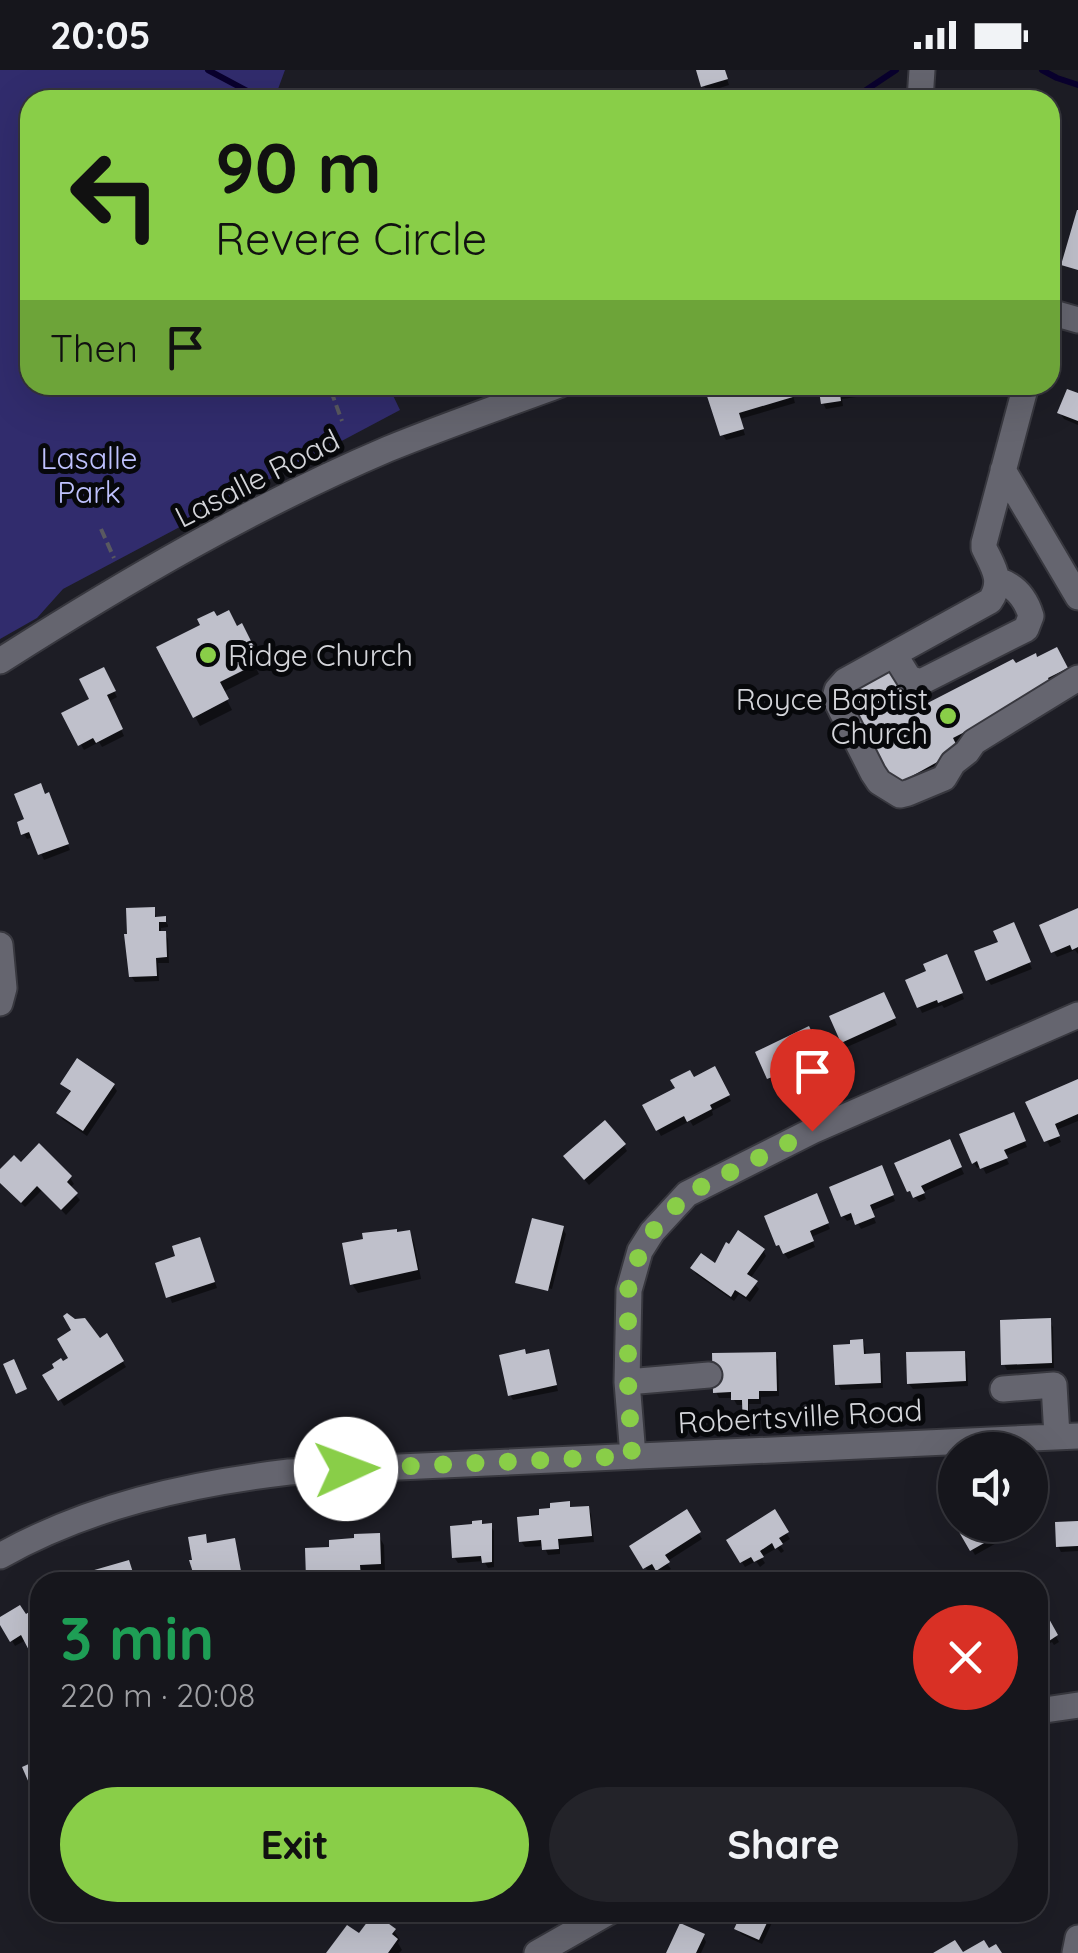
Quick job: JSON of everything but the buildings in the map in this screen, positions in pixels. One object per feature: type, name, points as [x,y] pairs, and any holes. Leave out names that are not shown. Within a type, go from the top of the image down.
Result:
[{"type":"street","name":"Lasalle Road","points":[[0,661],[105,594],[264,507],[389,449],[532,395]]},
{"type":"street","points":[[1023,395],[984,548],[998,580],[994,596],[846,680],[837,690],[836,698],[879,782],[900,794],[908,794],[944,778],[974,742],[1078,678]]},
{"type":"street","points":[[1003,470],[1078,597]]},
{"type":"street","points":[[894,654],[909,678],[921,682],[1026,628],[1031,616],[1024,599],[1010,585],[998,580]]},
{"type":"street","points":[[0,945],[4,988],[0,1003]]},
{"type":"street","points":[[632,1456],[628,1290],[640,1252],[652,1232],[687,1194],[812,1131],[1078,1015]]},
{"type":"street","points":[[628,1382],[709,1375]]},
{"type":"street","points":[[1003,1388],[1054,1385],[1068,1436]]},
{"type":"street","name":"Robertsville Road","points":[[0,1556],[70,1523],[135,1500],[227,1480],[327,1470],[1068,1436]]},
{"type":"street","points":[[1048,1708],[1078,1704]]},
{"type":"street","points":[[537,1953],[591,1922]]},
{"type":"street","points":[[1074,1953],[1078,1938]]},
{"type":"path","points":[[333,395],[342,420]]},
{"type":"path","points":[[102,528],[114,558]]},
{"type":"green space","name":"Lasalle Park","points":[[0,70],[285,70],[278,90],[20,90],[20,395],[393,395],[400,410],[63,589],[37,618],[0,639]]},
{"type":"waterway","points":[[208,70],[245,90]]},
{"type":"waterway","points":[[866,90],[896,70]]},
{"type":"waterway","points":[[1042,70],[1078,85]]},
{"type":"place","name":"Ridge Church","points":[[208,655]]},
{"type":"place","name":"Royce Baptist Church","points":[[948,716]]},
{"type":"route","points":[[346,1469],[632,1456],[628,1290],[640,1252],[652,1232],[687,1194],[812,1131]]}]
